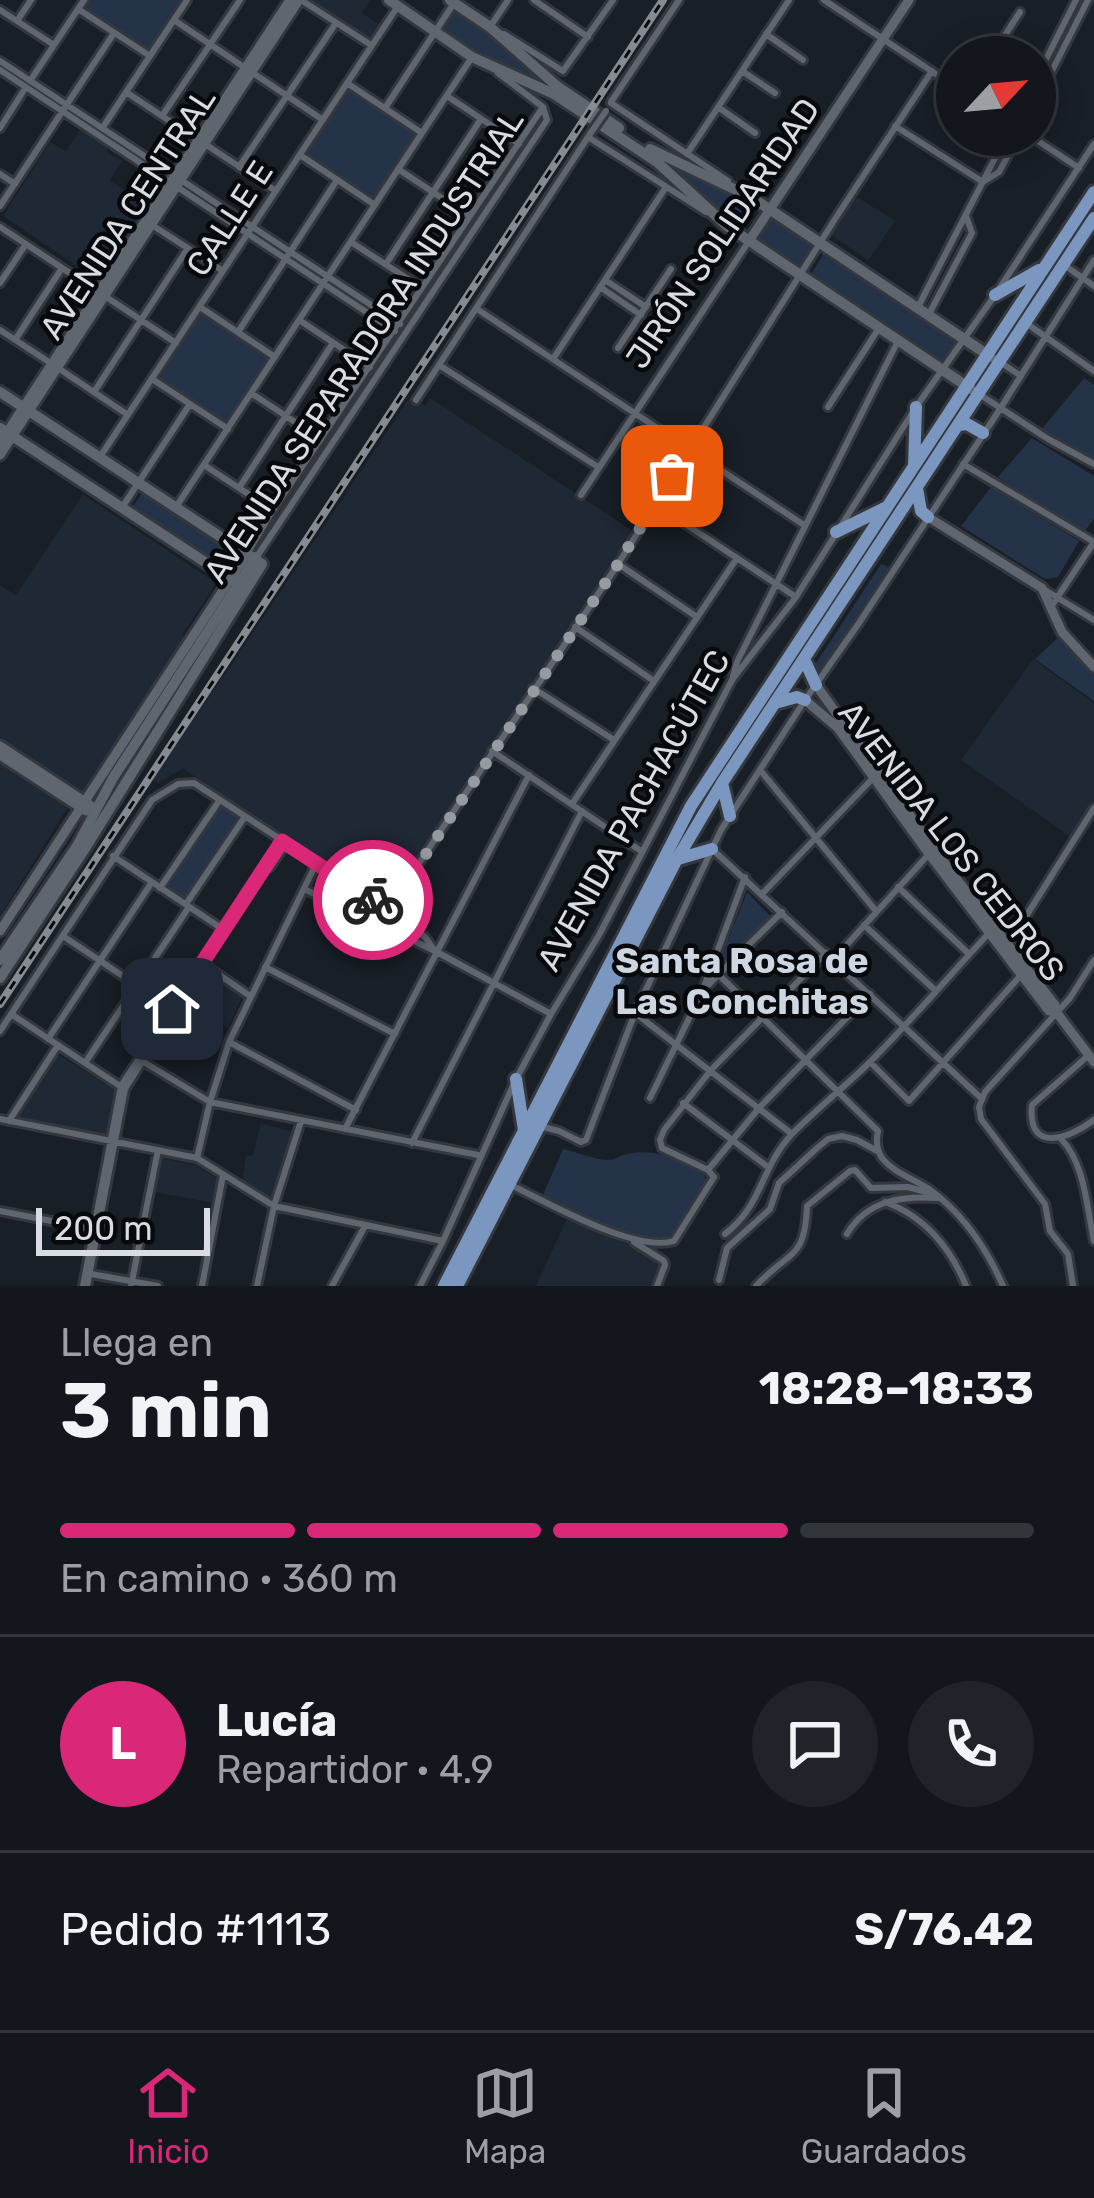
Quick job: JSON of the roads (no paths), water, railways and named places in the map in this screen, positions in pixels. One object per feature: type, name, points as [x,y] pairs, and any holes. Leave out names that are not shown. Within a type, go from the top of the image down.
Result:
[{"type":"main road","points":[[454,1],[491,26],[558,88],[660,156],[752,196],[994,359]]},
{"type":"main road","points":[[393,3],[472,57],[554,94],[657,162],[727,226],[973,390]]},
{"type":"main road","name":"AVENIDA PACHACÚTEC","points":[[444,1286],[620,955],[754,722],[888,506],[994,359],[1094,192]]},
{"type":"main road","name":"AVENIDA PACHACÚTEC","points":[[994,359],[1026,322],[1094,218]]},
{"type":"main road","points":[[995,295],[1046,267]]},
{"type":"main road","name":"AVENIDA PACHACÚTEC","points":[[457,1286],[691,806],[804,659],[958,425],[973,390]]},
{"type":"main road","points":[[0,392],[255,558]]},
{"type":"main road","points":[[914,468],[916,407]]},
{"type":"main road","points":[[958,425],[967,424],[983,433]]},
{"type":"main road","points":[[5,435],[238,584]]},
{"type":"main road","points":[[917,488],[920,511],[928,517]]},
{"type":"main road","points":[[836,532],[888,506]]},
{"type":"main road","name":"AVENIDA SEPARADORA INDUSTRIAL","points":[[0,978],[99,815],[113,778],[255,558]]},
{"type":"main road","points":[[804,659],[816,686]]},
{"type":"main road","points":[[774,703],[797,697],[805,700]]},
{"type":"main road","points":[[722,783],[730,816]]},
{"type":"main road","name":"AVENIDA SEPARADORA INDUSTRIAL","points":[[0,960],[99,815]]},
{"type":"main road","points":[[676,859],[712,849]]},
{"type":"main road","points":[[516,1079],[524,1130]]},
{"type":"street","points":[[17,21],[31,0]]},
{"type":"street","points":[[0,128],[84,0]]},
{"type":"street","points":[[102,128],[187,0]]},
{"type":"street","points":[[162,116],[240,0]]},
{"type":"street","points":[[297,0],[371,45]]},
{"type":"street","name":"AVENIDA CENTRAL","points":[[0,455],[5,435],[297,0]]},
{"type":"street","points":[[508,0],[491,26],[562,71],[613,0]]},
{"type":"street","points":[[534,0],[588,37]]},
{"type":"street","points":[[551,12],[559,0]]},
{"type":"street","points":[[416,400],[679,0]]},
{"type":"street","points":[[687,154],[789,0]]},
{"type":"street","points":[[824,0],[936,74]]},
{"type":"street","name":"JIRÓN SOLIDARIDAD","points":[[580,495],[909,0]]},
{"type":"street","points":[[1056,40],[1076,0]]},
{"type":"street","points":[[1056,63],[1088,0]]},
{"type":"street","points":[[385,108],[454,1]]},
{"type":"street","name":"CALLE E","points":[[100,457],[347,83],[393,3]]},
{"type":"street","points":[[78,8],[150,56]]},
{"type":"street","points":[[0,10],[54,45]]},
{"type":"street","points":[[1005,36],[1021,12]]},
{"type":"street","points":[[174,20],[323,120]]},
{"type":"street","points":[[239,167],[336,23]]},
{"type":"street","points":[[0,206],[114,33]]},
{"type":"street","points":[[766,34],[802,60]]},
{"type":"street","points":[[176,507],[472,57]]},
{"type":"street","points":[[485,64],[543,107]]},
{"type":"street","points":[[0,66],[397,327]]},
{"type":"street","points":[[742,71],[775,93]]},
{"type":"street","points":[[378,926],[618,564],[932,71]]},
{"type":"street","points":[[347,83],[422,133]]},
{"type":"street","points":[[126,92],[276,191]]},
{"type":"street","points":[[446,96],[519,144]]},
{"type":"street","name":"AVENIDA SEPARADORA INDUSTRIAL","points":[[255,558],[272,510],[543,107]]},
{"type":"street","name":"AVENIDA SEPARADORA INDUSTRIAL","points":[[255,558],[547,120],[543,107]]},
{"type":"street","points":[[609,107],[752,196]]},
{"type":"street","points":[[718,107],[755,133]]},
{"type":"street","points":[[65,108],[102,128],[176,181]]},
{"type":"street","points":[[386,264],[481,119]]},
{"type":"street","points":[[895,126],[983,182]]},
{"type":"street","points":[[589,136],[727,226]]},
{"type":"street","name":"AVENIDA PACHACÚTEC","points":[[420,1286],[516,1079],[732,680],[796,597],[916,407],[1094,144]]},
{"type":"street","points":[[1056,153],[1078,168]]},
{"type":"street","points":[[300,155],[375,205]]},
{"type":"street","points":[[923,311],[996,156]]},
{"type":"street","points":[[983,182],[999,172],[1008,156]]},
{"type":"street","points":[[398,170],[469,216]]},
{"type":"street","points":[[0,174],[15,184]]},
{"type":"street","points":[[238,332],[337,180]]},
{"type":"street","name":"AVENIDA CENTRAL","points":[[100,294],[152,225],[176,181]]},
{"type":"street","points":[[553,359],[666,187]]},
{"type":"street","points":[[923,311],[971,233],[966,216]]},
{"type":"street","points":[[152,225],[223,271]]},
{"type":"street","points":[[0,227],[176,343]]},
{"type":"street","points":[[351,242],[422,287]]},
{"type":"street","points":[[1,281],[26,244]]},
{"type":"street","points":[[94,392],[188,248]]},
{"type":"street","points":[[539,1126],[584,1142],[635,1013],[730,816],[1094,260]]},
{"type":"street","points":[[1064,265],[1094,286]]},
{"type":"street","points":[[15,340],[62,268]]},
{"type":"street","points":[[619,348],[671,269]]},
{"type":"street","points":[[603,284],[643,311]]},
{"type":"street","points":[[200,307],[275,357]]},
{"type":"street","points":[[477,309],[804,525]]},
{"type":"street","points":[[299,320],[370,367]]},
{"type":"street","points":[[1026,322],[1094,370]]},
{"type":"street","points":[[829,407],[879,328]]},
{"type":"street","points":[[0,330],[128,415]]},
{"type":"street","points":[[732,680],[898,340]]},
{"type":"street","points":[[239,488],[333,344]]},
{"type":"street","points":[[994,359],[1021,376]]},
{"type":"street","points":[[439,365],[599,468]]},
{"type":"street","points":[[152,379],[228,429]]},
{"type":"street","points":[[973,390],[1094,464]]},
{"type":"street","points":[[251,393],[321,439]]},
{"type":"street","points":[[122,508],[190,404]]},
{"type":"street","points":[[963,464],[1094,542],[1055,602],[1061,632],[1094,668]]},
{"type":"street","points":[[204,465],[272,510]]},
{"type":"street","points":[[655,504],[796,597]]},
{"type":"street","points":[[928,517],[1042,588],[1055,602],[1094,620]]},
{"type":"street","points":[[572,804],[736,558]]},
{"type":"street","points":[[618,564],[697,617]]},
{"type":"street","name":"AVENIDA SEPARADORA INDUSTRIAL","points":[[0,931],[238,584]]},
{"type":"street","points":[[575,627],[655,681]]},
{"type":"street","name":"AVENIDA LOS CEDROS","points":[[816,686],[1091,1059]]},
{"type":"street","points":[[533,688],[614,740]]},
{"type":"street","points":[[817,709],[825,699]]},
{"type":"street","name":"AVENIDA LOS CEDROS","points":[[805,700],[838,728],[928,854],[1049,1011],[1057,1013]]},
{"type":"street","points":[[492,751],[641,851]]},
{"type":"street","points":[[4,753],[99,815]]},
{"type":"street","points":[[760,770],[876,911]]},
{"type":"street","points":[[345,1130],[529,775]]},
{"type":"street","points":[[762,893],[873,778]]},
{"type":"street","points":[[0,1031],[152,800],[178,784],[189,782],[220,800],[389,910],[435,951]]},
{"type":"street","points":[[160,888],[220,800]]},
{"type":"street","points":[[1008,945],[1091,820],[1094,808]]},
{"type":"street","points":[[412,1143],[582,812]]},
{"type":"street","points":[[86,1063],[245,817]]},
{"type":"street","points":[[85,1286],[123,1088],[284,842]]},
{"type":"street","points":[[712,849],[981,1098]]},
{"type":"street","points":[[631,1239],[674,1241],[712,1184],[714,1174],[662,1148],[664,1130],[683,1103],[763,1017],[864,925],[928,854]]},
{"type":"street","points":[[113,856],[226,930]]},
{"type":"street","points":[[197,1158],[229,1042],[316,864]]},
{"type":"street","points":[[650,1098],[702,992],[745,878]]},
{"type":"street","points":[[48,1039],[152,882]]},
{"type":"street","points":[[898,887],[969,954]]},
{"type":"street","points":[[304,889],[435,951],[550,1014]]},
{"type":"street","points":[[702,992],[782,912]]},
{"type":"street","points":[[864,925],[936,991]]},
{"type":"street","points":[[725,1234],[743,1221],[768,1167],[792,1134],[870,1062],[989,933]]},
{"type":"street","points":[[62,936],[173,1010]]},
{"type":"street","points":[[1072,1286],[1067,1254],[1050,1231],[1045,1204],[979,1114],[981,1098],[1057,1013],[1094,960]]},
{"type":"street","points":[[203,965],[250,996]]},
{"type":"street","points":[[265,967],[395,1034]]},
{"type":"street","points":[[1086,973],[1094,981]]},
{"type":"street","points":[[719,975],[878,1130],[879,1152]]},
{"type":"street","points":[[870,1062],[909,1100],[1022,975]]},
{"type":"street","points":[[708,1170],[759,1108],[870,994]]},
{"type":"street","points":[[635,1013],[792,1134]]},
{"type":"street","points":[[10,1014],[123,1088]]},
{"type":"street","points":[[229,1042],[356,1110]]},
{"type":"street","points":[[58,1045],[4,1120],[66,1136],[197,1158],[274,1206],[443,1241]]},
{"type":"street","points":[[1091,1059],[1032,1105],[1032,1121],[1043,1136],[1061,1138],[1094,1120]]},
{"type":"street","points":[[141,1061],[210,1102],[480,1155]]},
{"type":"street","points":[[683,1103],[768,1167]]},
{"type":"street","points":[[257,1286],[274,1206],[301,1120]]},
{"type":"street","points":[[719,1280],[728,1247],[770,1209],[779,1183],[828,1139],[842,1136],[879,1152],[896,1170],[939,1196],[969,1229],[1003,1286]]},
{"type":"street","points":[[1061,1138],[1077,1165],[1094,1241]]},
{"type":"street","points":[[131,1284],[158,1150]]},
{"type":"street","points":[[756,1286],[800,1249],[808,1225],[807,1206],[850,1171],[855,1170],[871,1188],[908,1187],[939,1196]]},
{"type":"street","points":[[202,1286],[223,1175]]},
{"type":"street","points":[[509,1184],[631,1239],[664,1261],[657,1286]]},
{"type":"street","points":[[847,1234],[856,1221],[885,1202],[939,1196]]},
{"type":"street","points":[[885,1202],[910,1212],[936,1237],[966,1286]]},
{"type":"street","points":[[0,1211],[96,1230]]},
{"type":"street","points":[[332,1286],[365,1226]]},
{"type":"street","points":[[87,1273],[158,1286]]},
{"type":"railway","points":[[0,1004],[663,0]]},
{"type":"district","name":"Santa Rosa de Las Conchitas","points":[[742,980]]}]
